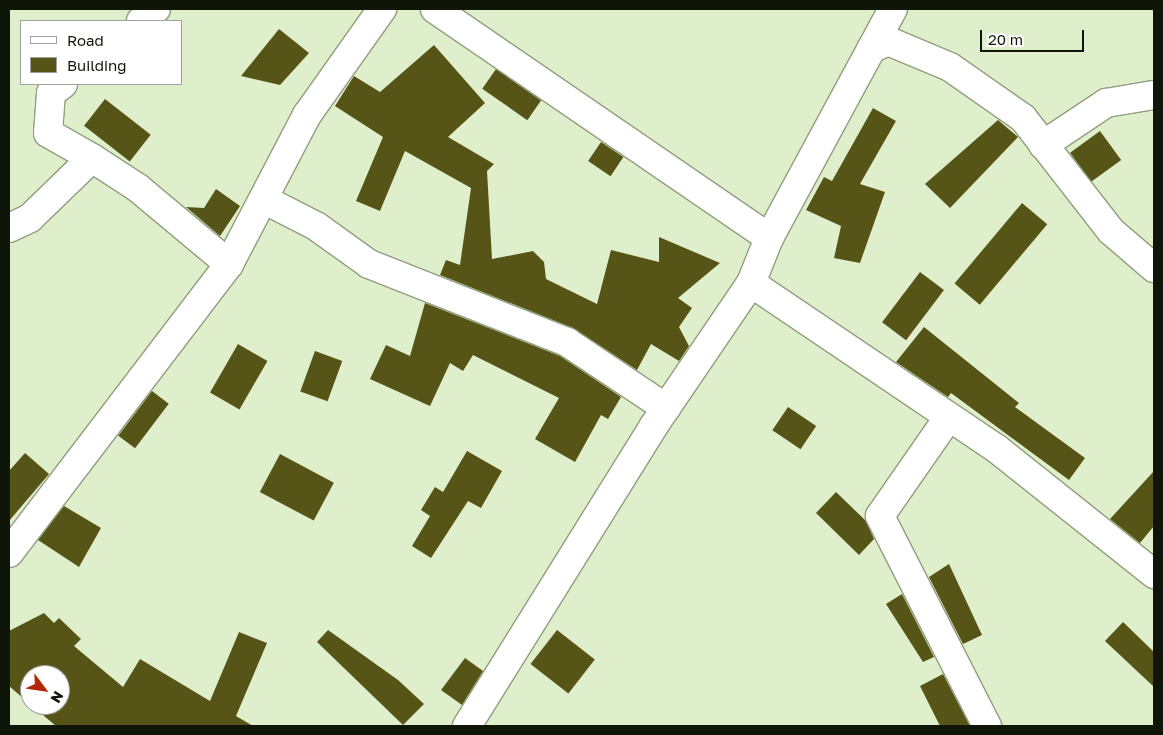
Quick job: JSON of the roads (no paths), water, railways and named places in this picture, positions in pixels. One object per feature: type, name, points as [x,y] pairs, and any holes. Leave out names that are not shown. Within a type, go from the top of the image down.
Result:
[{"type":"street","points":[[142,20],[156,9]]},
{"type":"street","points":[[9,554],[228,264],[265,200],[307,115],[382,9]]},
{"type":"street","points":[[435,9],[769,238]]},
{"type":"street","points":[[467,726],[666,408],[751,283],[769,238],[893,9]]},
{"type":"street","points":[[871,49],[888,41],[950,67],[1023,118],[1111,231],[1154,268]]},
{"type":"street","points":[[62,85],[51,93],[48,133],[92,158],[138,188],[228,264]]},
{"type":"street","points":[[1043,145],[1106,103],[1154,95]]},
{"type":"street","points":[[9,228],[30,218],[92,158]]},
{"type":"street","points":[[265,200],[316,226],[369,264],[567,342],[666,408]]},
{"type":"street","points":[[751,283],[997,450],[1154,574]]},
{"type":"street","points":[[948,418],[880,516],[988,726]]}]
